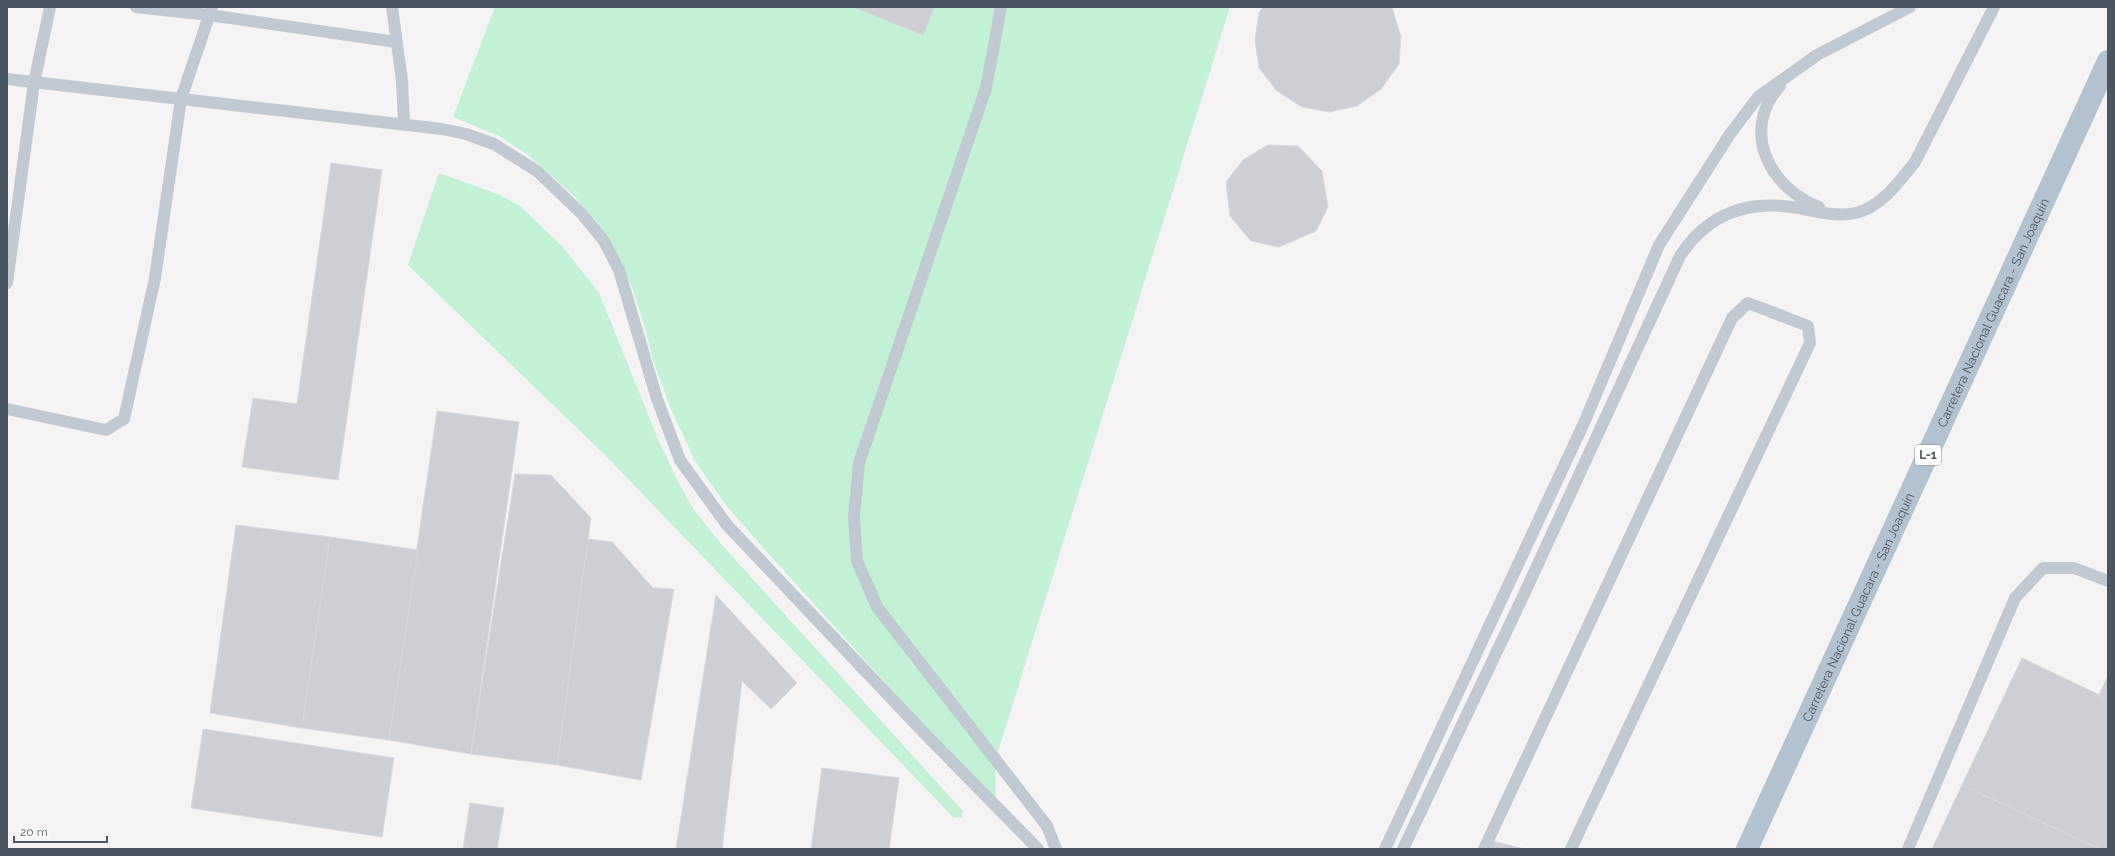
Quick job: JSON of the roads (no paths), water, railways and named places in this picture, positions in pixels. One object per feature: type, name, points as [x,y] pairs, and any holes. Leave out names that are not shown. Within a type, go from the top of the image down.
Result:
[{"type":"main road","name":"Carretera Nacional Guacara - San Joaquín","points":[[1747,849],[2108,61]]},
{"type":"lane","points":[[7,283],[34,83],[50,7]]},
{"type":"lane","points":[[136,7],[211,11],[396,42]]},
{"type":"lane","points":[[392,7],[402,81],[404,124]]},
{"type":"lane","points":[[1001,7],[986,88],[859,463],[854,517],[857,560],[877,607],[930,678],[1047,826],[1056,849]]},
{"type":"lane","points":[[1385,849],[1584,423],[1659,246],[1730,134],[1758,97],[1817,55],[1910,7]]},
{"type":"lane","points":[[1403,849],[1526,590],[1680,256],[1689,243],[1700,231],[1721,216],[1754,207],[1771,204],[1838,215],[1856,212],[1878,202],[1897,184],[1915,162],[1994,7]]},
{"type":"lane","points":[[7,409],[106,430],[124,419],[155,278],[181,99],[211,11]]},
{"type":"lane","points":[[1800,68],[1772,96],[1766,108],[1762,139],[1765,155],[1770,168],[1790,192],[1818,206],[1849,211],[1867,208]]},
{"type":"lane","points":[[7,79],[404,124],[466,134],[494,144],[537,171],[582,214],[604,241],[620,270],[657,399],[680,460],[727,525],[927,736],[1038,849]]},
{"type":"lane","points":[[1484,849],[1732,318],[1748,303],[1808,326],[1810,343],[1571,849]]},
{"type":"lane","points":[[1908,849],[2015,598],[2042,568],[2074,568],[2108,581]]}]
